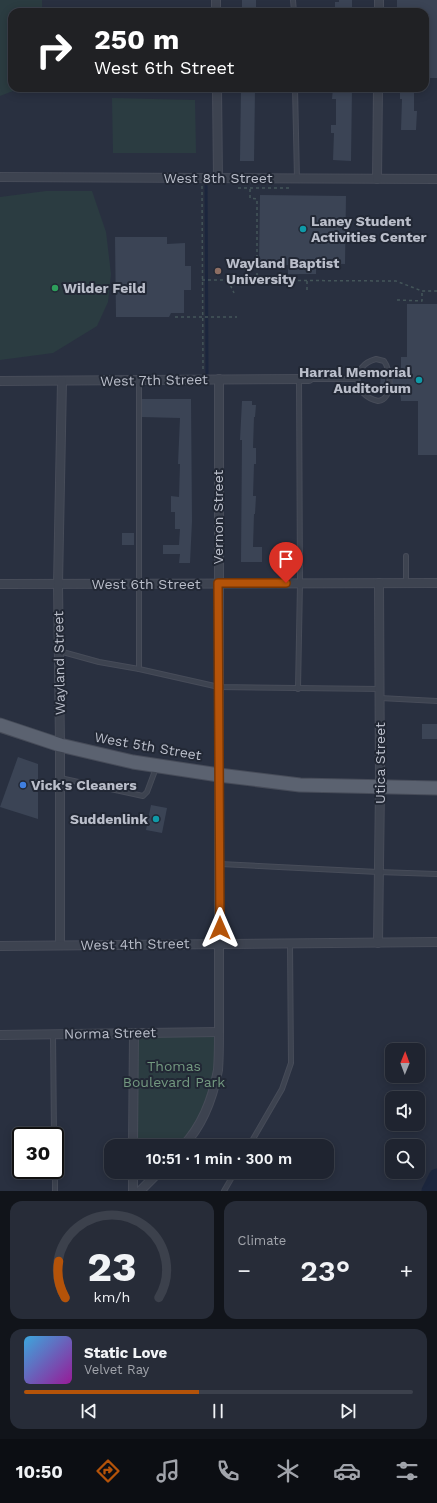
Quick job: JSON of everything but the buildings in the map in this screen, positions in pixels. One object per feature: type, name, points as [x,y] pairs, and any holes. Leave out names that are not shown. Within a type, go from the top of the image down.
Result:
[{"type":"main road","name":"West 5th Street","points":[[0,725],[60,746],[134,762],[219,775],[300,785],[380,788],[437,788]]},
{"type":"street","points":[[217,92],[218,178]]},
{"type":"street","points":[[377,178],[378,92]]},
{"type":"street","name":"West 8th Street","points":[[0,177],[437,179]]},
{"type":"street","name":"Vernon Street","points":[[190,1139],[208,1109],[218,1070],[220,943],[218,688],[219,379]]},
{"type":"street","name":"West 7th Street","points":[[0,381],[309,379]]},
{"type":"street","name":"Wayland Street","points":[[60,945],[58,584],[62,381]]},
{"type":"street","name":"West 6th Street","points":[[0,584],[437,583]]},
{"type":"street","name":"Utica Street","points":[[378,943],[380,788],[379,584]]},
{"type":"street","name":"West 4th Street","points":[[0,946],[437,942]]},
{"type":"street","name":"Norma Street","points":[[0,1036],[219,1032]]},
{"type":"street","points":[[133,1139],[134,1033]]},
{"type":"street","points":[[133,1179],[133,1191]]},
{"type":"street","points":[[140,1191],[152,1179]]},
{"type":"lane","points":[[295,92],[297,179]]},
{"type":"lane","points":[[376,359],[384,361],[389,369],[389,390],[387,395],[382,401],[368,397],[360,389],[357,379],[360,371],[368,362],[376,359]]},
{"type":"lane","points":[[298,689],[300,583],[299,379]]},
{"type":"lane","points":[[309,379],[357,379]]},
{"type":"lane","points":[[139,380],[139,669]]},
{"type":"lane","points":[[406,556],[406,584]]},
{"type":"lane","points":[[59,651],[99,662],[139,669],[218,688],[380,689]]},
{"type":"lane","points":[[380,698],[437,700]]},
{"type":"lane","points":[[60,778],[142,796],[147,792],[157,766]]},
{"type":"lane","points":[[220,864],[437,874]]},
{"type":"lane","points":[[254,1139],[282,1089],[290,1063],[290,944]]},
{"type":"lane","points":[[53,1034],[54,1127]]},
{"type":"lane","points":[[54,1179],[55,1191]]},
{"type":"lane","points":[[224,1191],[230,1179]]},
{"type":"path","points":[[202,178],[203,380]]},
{"type":"path","points":[[250,179],[250,198],[257,199],[257,280]]},
{"type":"path","points":[[203,280],[396,281],[422,291],[437,291]]},
{"type":"path","points":[[228,280],[234,293]]},
{"type":"path","points":[[307,280],[307,292]]},
{"type":"path","points":[[397,300],[422,301],[422,291]]},
{"type":"path","points":[[175,317],[237,317]]},
{"type":"green space","points":[[0,0],[42,0],[42,8],[8,8],[8,92],[10,92],[0,96]]},
{"type":"green space","points":[[112,98],[195,100],[196,153],[113,153]]},
{"type":"green space","name":"Wilder Feild","points":[[46,191],[92,191],[106,232],[111,274],[108,302],[97,326],[53,353],[0,360],[0,197]]},
{"type":"green space","name":"Thomas Boulevard Park","points":[[218,1033],[216,1069],[206,1108],[186,1139],[135,1139],[135,1034]]},
{"type":"waterway","points":[[206,178],[207,379]]},
{"type":"waterway","points":[[430,1191],[437,1177]]},
{"type":"place","name":"Laney Student Activities Center","points":[[303,229]]},
{"type":"place","name":"Wayland Baptist University","points":[[218,271]]},
{"type":"place","name":"Wilder Feild","points":[[55,288]]},
{"type":"place","name":"Harral Memorial Auditorium","points":[[419,380]]},
{"type":"place","name":"Vick's Cleaners","points":[[23,785]]},
{"type":"place","name":"Suddenlink","points":[[156,819]]},
{"type":"route","points":[[220,928],[218,583],[286,583]]}]
